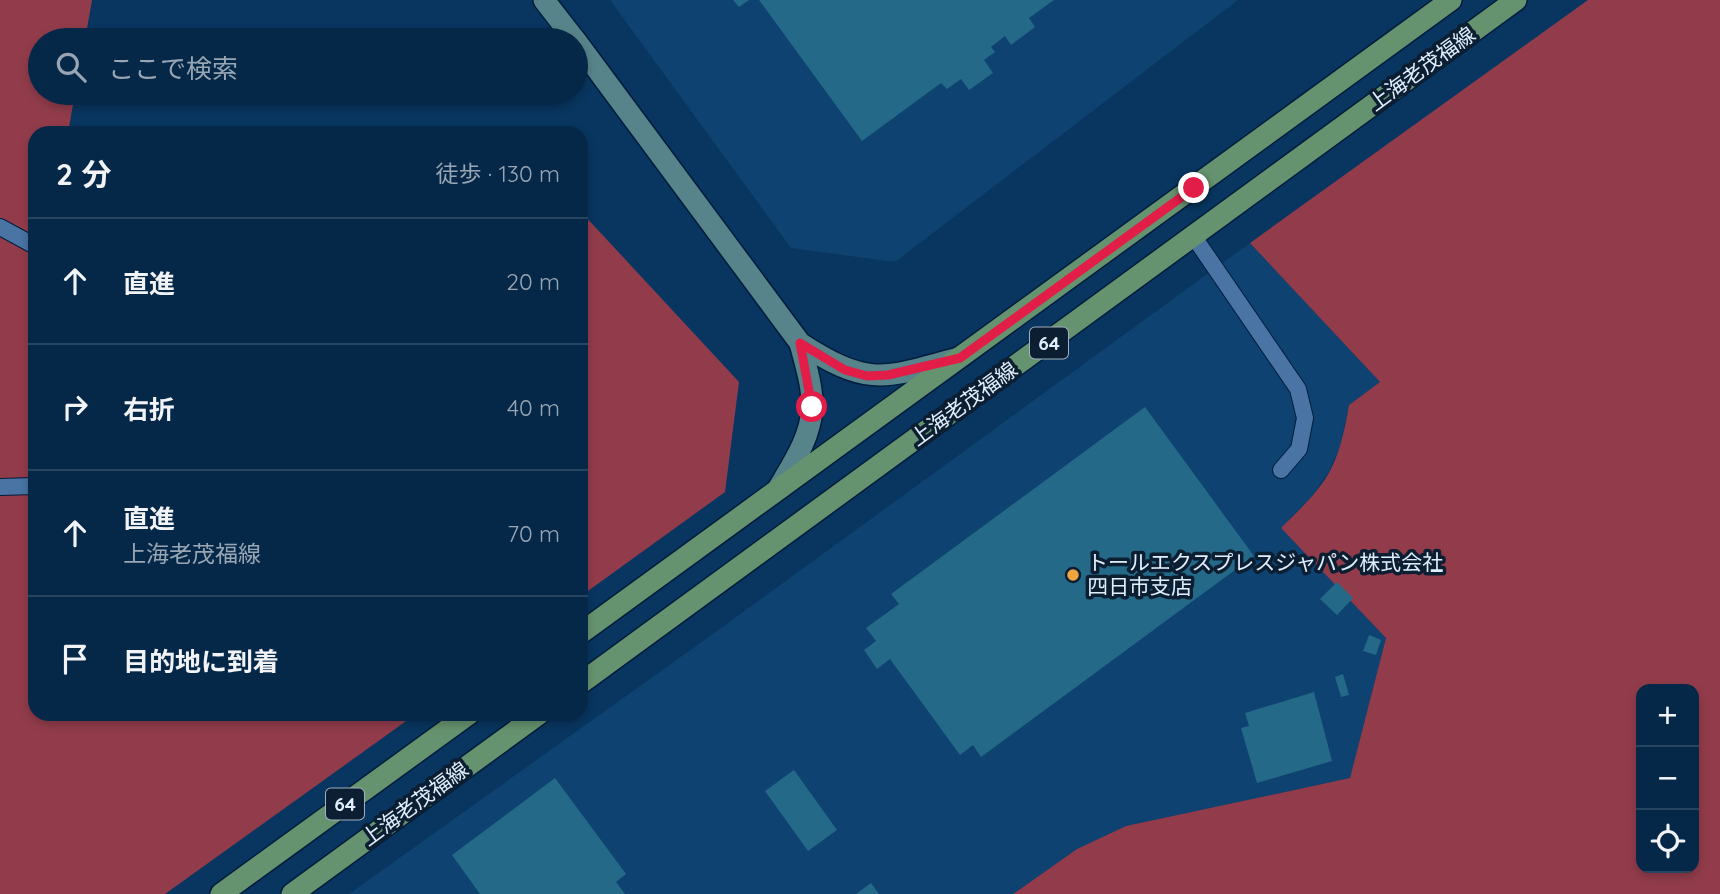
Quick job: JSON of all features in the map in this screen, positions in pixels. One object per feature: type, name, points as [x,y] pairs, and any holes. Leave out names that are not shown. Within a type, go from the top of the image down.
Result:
[{"type":"main road","name":"上海老茂福線","points":[[588,628],[1451,0]]},
{"type":"main road","name":"上海老茂福線","points":[[588,678],[1516,0]]},
{"type":"main road","name":"上海老茂福線","points":[[221,894],[459,721]]},
{"type":"main road","name":"上海老茂福線","points":[[292,894],[529,721]]},
{"type":"street","points":[[544,0],[565,28]]},
{"type":"street","points":[[588,58],[800,343],[845,370],[867,376],[888,375],[960,358]]},
{"type":"street","points":[[778,489],[797,456],[808,428],[812,407],[800,343]]},
{"type":"lane","points":[[0,227],[28,242]]},
{"type":"lane","points":[[1194,237],[1298,389],[1305,418],[1299,449],[1280,470]]},
{"type":"lane","points":[[0,487],[28,486]]},
{"type":"shaded area","points":[[0,0],[92,0],[87,28],[28,28],[28,105],[73,105],[69,126],[28,126],[28,721],[406,721],[165,894],[0,894]]},
{"type":"shaded area","points":[[610,0],[1238,0],[895,262],[791,248]]},
{"type":"shaded area","points":[[1588,0],[1720,0],[1720,894],[1013,894],[1077,849],[1126,826],[1350,778],[1386,638],[1281,528],[1315,493],[1331,469],[1340,446],[1349,405],[1380,382],[1250,243]]},
{"type":"shaded area","points":[[588,219],[739,382],[725,492],[588,591]]},
{"type":"shaded area","points":[[1250,243],[1380,382],[1349,405],[1340,446],[1330,470],[1313,495],[1281,528],[1386,638],[1350,778],[1126,826],[1077,849],[1013,894],[349,894],[717,631]]},
{"type":"building","points":[[733,0],[749,0],[739,7]]},
{"type":"building","points":[[759,0],[1054,0],[1029,18],[1035,27],[1011,45],[1005,36],[991,47],[995,52],[984,60],[993,73],[969,90],[961,79],[947,89],[941,83],[862,141]]},
{"type":"building","name":"トールエクスプレスジャパン株式会社 四日市支店","points":[[1145,407],[1254,556],[981,757],[973,745],[960,755],[890,659],[877,669],[864,650],[876,641],[866,628],[899,604],[891,594]]},
{"type":"building","points":[[1337,582],[1353,598],[1337,615],[1320,599]]},
{"type":"building","points":[[1369,635],[1381,640],[1376,655],[1363,651]]},
{"type":"building","points":[[1343,674],[1349,695],[1341,697],[1335,677]]},
{"type":"building","points":[[1314,692],[1332,761],[1257,783],[1241,728],[1249,726],[1245,713]]},
{"type":"building","points":[[794,770],[837,830],[808,851],[765,791]]},
{"type":"building","points":[[555,778],[626,874],[616,882],[625,894],[480,894],[452,855]]},
{"type":"building","points":[[871,883],[879,894],[856,894]]},
{"type":"place","name":"トールエクスプレスジャパン株式会社 四日市支店","points":[[1073,575]]},
{"type":"route","points":[[812,407],[800,343],[845,370],[867,376],[888,375],[960,358],[1194,188]]}]
